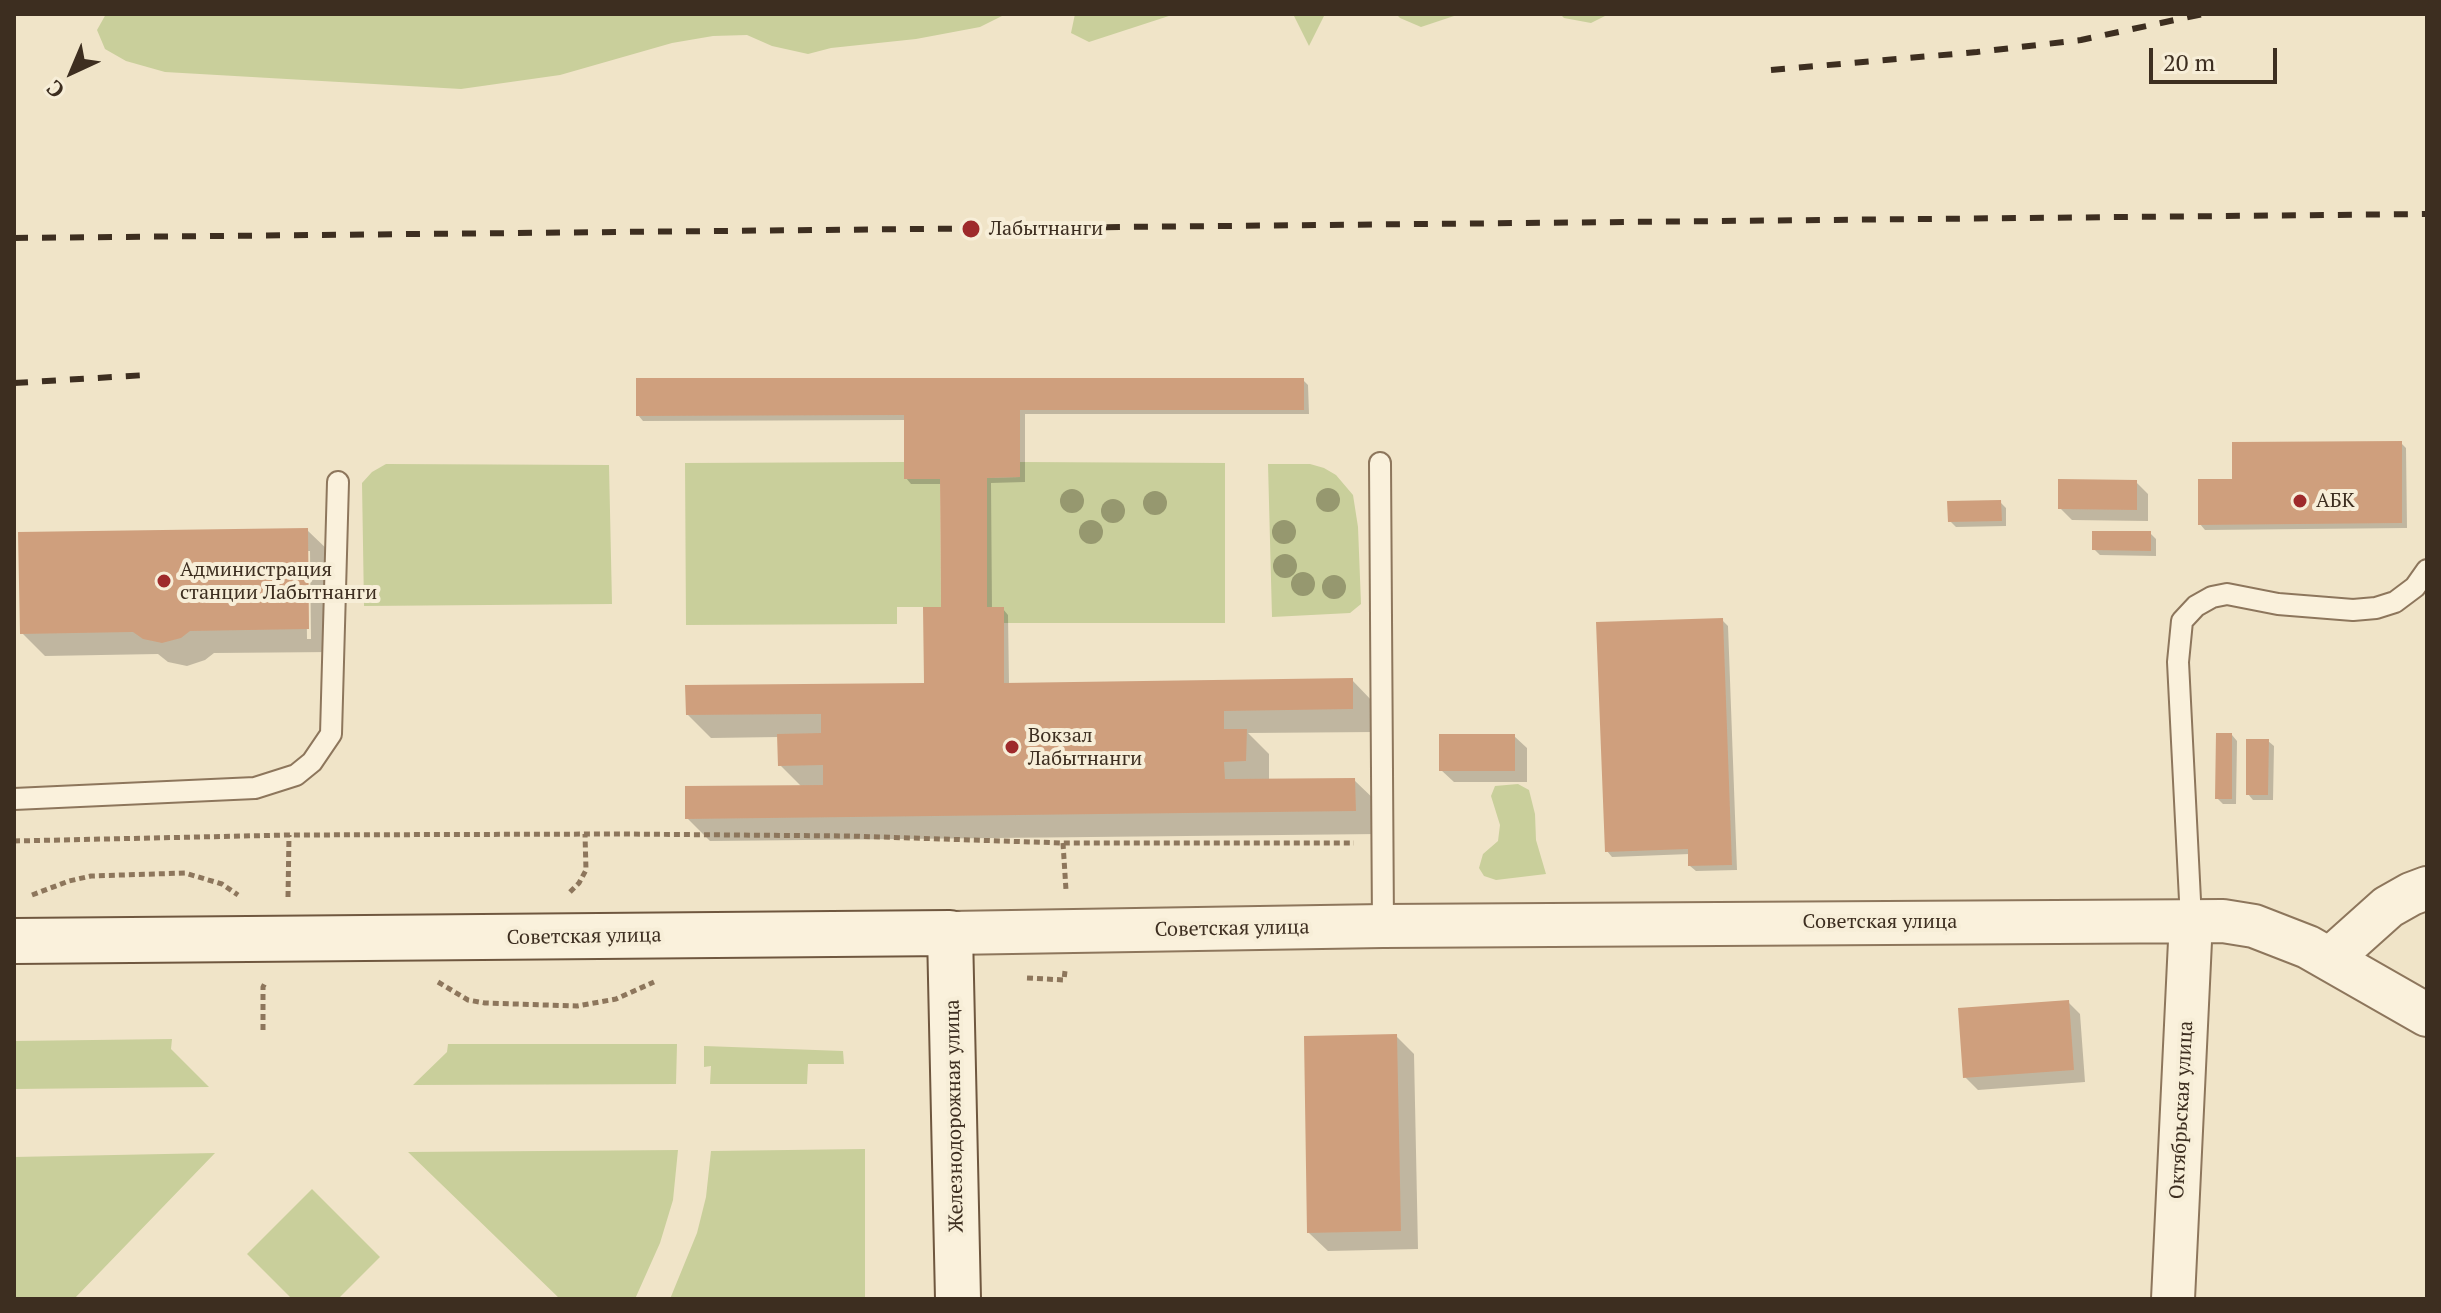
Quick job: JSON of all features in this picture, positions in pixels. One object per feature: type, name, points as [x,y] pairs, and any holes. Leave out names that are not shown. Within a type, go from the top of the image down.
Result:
[{"type":"main road","name":"Советская улица","points":[[14,941],[950,933]]},
{"type":"main road","name":"Железнодорожная улица","points":[[950,933],[958,1299]]},
{"type":"street","points":[[2331,958],[2388,907],[2427,888]]},
{"type":"street","name":"Октябрьская улица","points":[[2173,1299],[2191,920]]},
{"type":"street","name":"Советская улица","points":[[950,933],[1383,926],[2223,921],[2282,935],[2331,958],[2427,1015]]},
{"type":"lane","points":[[1380,463],[1383,926]]},
{"type":"lane","points":[[14,799],[255,788],[296,775],[312,762],[331,734],[338,482]]},
{"type":"lane","points":[[2191,920],[2178,662],[2182,621],[2196,606],[2212,597],[2227,594],[2278,604],[2353,610],[2376,608],[2395,602],[2415,587],[2427,570]]},
{"type":"path","points":[[14,841],[289,835],[636,834],[1079,843],[1383,843]]},
{"type":"green space","points":[[106,14],[1006,14],[980,27],[808,54],[772,46],[747,35],[713,36],[672,43],[560,75],[461,89],[165,72],[126,61],[105,49],[97,30]]},
{"type":"green space","points":[[1075,14],[1175,14],[1089,42],[1071,33]]},
{"type":"green space","points":[[1291,14],[1325,14],[1309,46],[1294,16]]},
{"type":"green space","points":[[1396,14],[1460,14],[1421,27]]},
{"type":"green space","points":[[1560,14],[1609,14],[1591,23],[1564,18]]},
{"type":"green space","points":[[904,462],[904,479],[940,479],[941,607],[897,607],[897,624],[686,625],[685,463]]},
{"type":"green space","points":[[1020,462],[1225,463],[1225,623],[1004,623],[987,607],[987,478],[1020,477]]},
{"type":"green space","points":[[386,464],[609,465],[612,604],[364,606],[362,483],[372,472]]},
{"type":"green space","points":[[1268,464],[1310,464],[1324,468],[1336,475],[1353,495],[1358,527],[1361,604],[1350,613],[1272,617]]},
{"type":"green space","points":[[1518,784],[1529,790],[1535,814],[1536,840],[1546,874],[1496,880],[1484,876],[1479,868],[1483,854],[1498,841],[1500,825],[1491,796],[1495,786]]},
{"type":"green space","points":[[172,1039],[171,1049],[209,1087],[14,1089],[14,1041]]},
{"type":"green space","points":[[448,1044],[677,1044],[676,1084],[413,1085],[447,1052]]},
{"type":"green space","points":[[704,1046],[843,1051],[844,1064],[808,1064],[807,1084],[710,1084],[711,1066],[704,1067]]},
{"type":"green space","points":[[865,1149],[865,1299],[670,1299],[697,1233],[706,1197],[711,1151]]},
{"type":"green space","points":[[678,1150],[673,1200],[660,1243],[635,1299],[560,1299],[408,1152]]},
{"type":"green space","points":[[215,1153],[74,1299],[14,1299],[14,1157]]},
{"type":"green space","points":[[312,1189],[380,1257],[338,1299],[292,1299],[247,1254]]},
{"type":"building","name":"Вокзал Лабытнанги","points":[[636,378],[1304,378],[1304,410],[1020,410],[1020,477],[987,478],[987,607],[1004,607],[1004,683],[1353,678],[1353,709],[1224,711],[1224,729],[1247,729],[1246,761],[1224,762],[1225,779],[1355,778],[1356,811],[685,819],[685,786],[823,785],[823,765],[778,766],[777,734],[821,733],[821,714],[686,715],[685,685],[924,683],[923,607],[941,607],[940,479],[904,479],[904,415],[636,416]]},
{"type":"building","name":"АБК","points":[[2402,441],[2402,523],[2198,525],[2198,479],[2232,479],[2232,442]]},
{"type":"building","points":[[2058,479],[2137,480],[2137,510],[2058,509]]},
{"type":"building","points":[[2001,500],[2002,521],[1948,522],[1947,501]]},
{"type":"building","name":"Администрация станции Лабытнанги","points":[[308,528],[309,629],[190,631],[181,638],[162,643],[143,639],[133,632],[20,634],[18,532]]},
{"type":"building","points":[[2092,531],[2151,531],[2151,551],[2092,550]]},
{"type":"building","points":[[1723,618],[1732,865],[1688,866],[1688,849],[1605,852],[1596,622]]},
{"type":"building","points":[[2216,733],[2232,733],[2232,799],[2215,799]]},
{"type":"building","points":[[1439,734],[1515,734],[1515,771],[1439,771]]},
{"type":"building","points":[[2246,739],[2269,739],[2268,795],[2246,795]]},
{"type":"building","points":[[2069,1000],[2074,1070],[1963,1078],[1958,1008]]},
{"type":"building","points":[[1397,1034],[1401,1231],[1307,1233],[1304,1036]]},
{"type":"railway","points":[[1771,70],[2081,40],[2203,14]]},
{"type":"railway","points":[[14,238],[2427,214]]},
{"type":"railway","points":[[14,383],[146,375]]},
{"type":"place","name":"Лабытнанги","points":[[971,229]]},
{"type":"place","name":"АБК","points":[[2300,501]]},
{"type":"place","name":"Администрация станции Лабытнанги","points":[[164,581]]},
{"type":"place","name":"Вокзал Лабытнанги","points":[[1012,747]]}]
